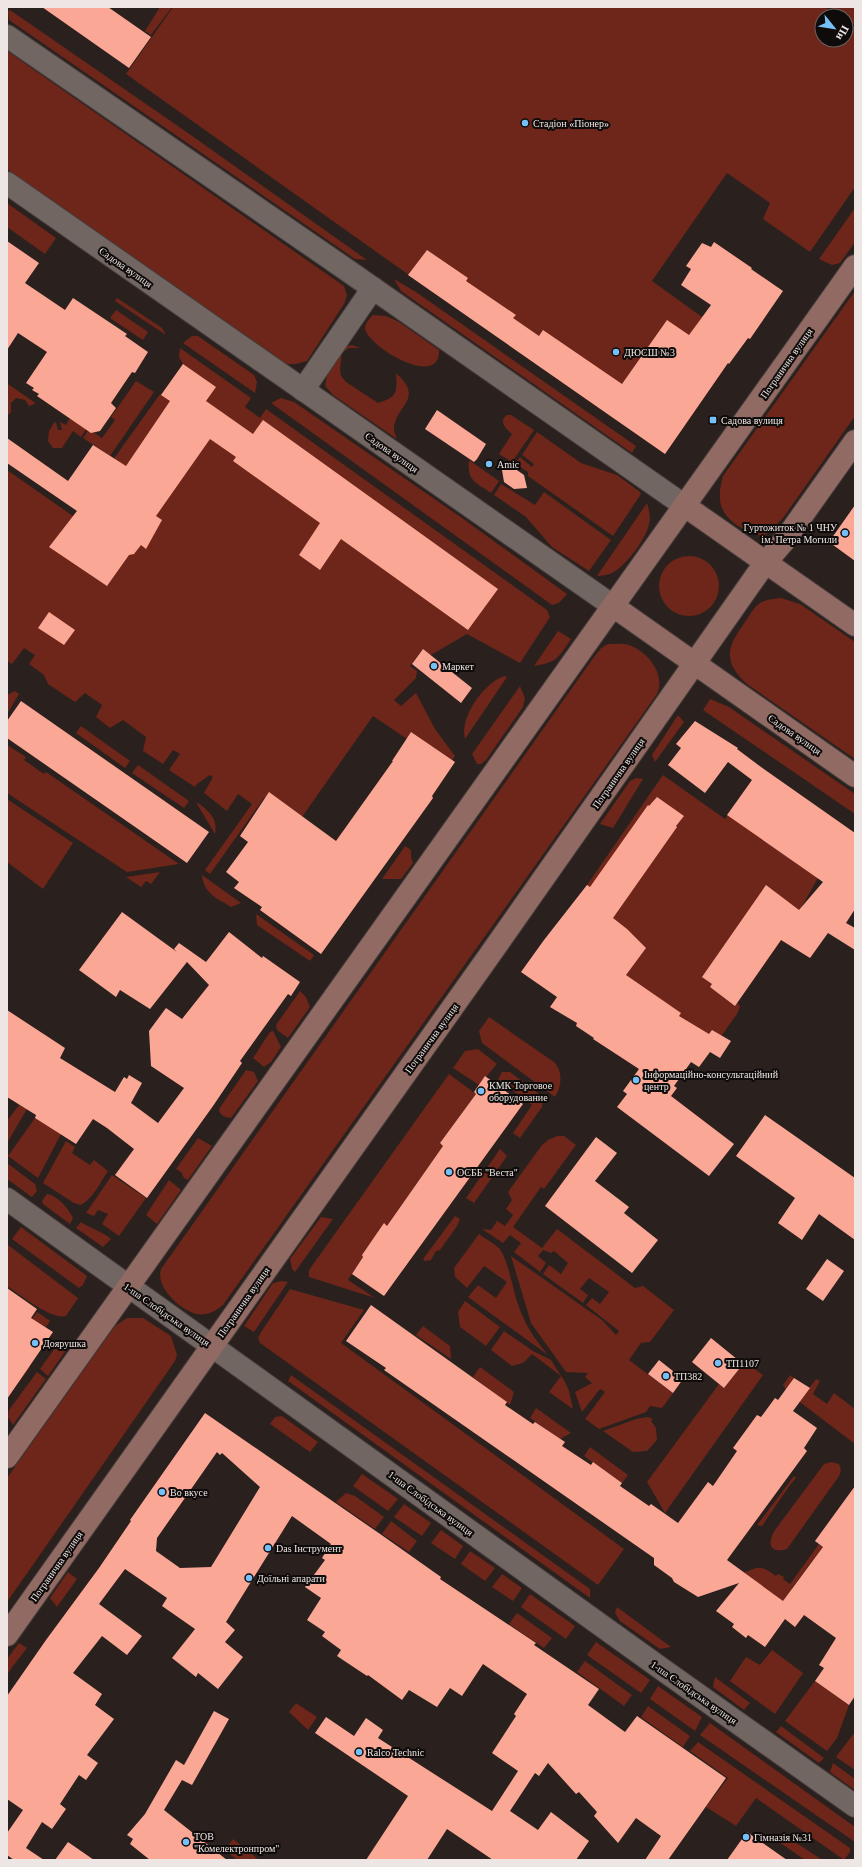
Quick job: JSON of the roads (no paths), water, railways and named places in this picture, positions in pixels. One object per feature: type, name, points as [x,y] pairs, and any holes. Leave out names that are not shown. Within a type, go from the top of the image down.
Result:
[{"type":"main road","name":"Погранична вулиця","points":[[7,1458],[855,266]]},
{"type":"main road","name":"Погранична вулиця","points":[[7,1635],[696,664],[765,563],[784,541],[855,441]]},
{"type":"main road","points":[[685,506],[855,625]]},
{"type":"main road","name":"Садова вулиця","points":[[613,606],[855,776]]},
{"type":"street","points":[[7,36],[373,288],[685,506]]},
{"type":"street","name":"Садова вулиця","points":[[7,183],[613,606]]},
{"type":"street","points":[[303,390],[373,288]]},
{"type":"street","name":"1-ша Слобідська вулиця","points":[[7,1199],[855,1806]]},
{"type":"place","name":"Стадіон «Піонер»","points":[[525,123]]},
{"type":"place","name":"ДЮСШ №3","points":[[616,352]]},
{"type":"place","name":"Садова вулиця","points":[[713,420]]},
{"type":"place","name":"Amic","points":[[489,464]]},
{"type":"place","name":"Гуртожиток № 1 ЧНУ ім. Петра Могили","points":[[845,533]]},
{"type":"place","name":"Маркет","points":[[434,666]]},
{"type":"place","name":"Інформаційно-консультаційний центр","points":[[636,1080]]},
{"type":"place","name":"КМК Торговое оборудование","points":[[481,1091]]},
{"type":"place","name":"ОСББ \"Веста\"","points":[[449,1172]]},
{"type":"place","name":"Доярушка","points":[[35,1343]]},
{"type":"place","name":"ТП1107","points":[[718,1363]]},
{"type":"place","name":"ТП382","points":[[666,1376]]},
{"type":"place","name":"Во вкусе","points":[[162,1492]]},
{"type":"place","name":"Das Інструмент","points":[[268,1548]]},
{"type":"place","name":"Доїльні апарати","points":[[249,1578]]},
{"type":"place","name":"Ralco Technic","points":[[359,1752]]},
{"type":"place","name":"Гімназія №31","points":[[746,1837]]},
{"type":"place","name":"ТОВ \"Комелектронпром\"","points":[[186,1842]]}]
